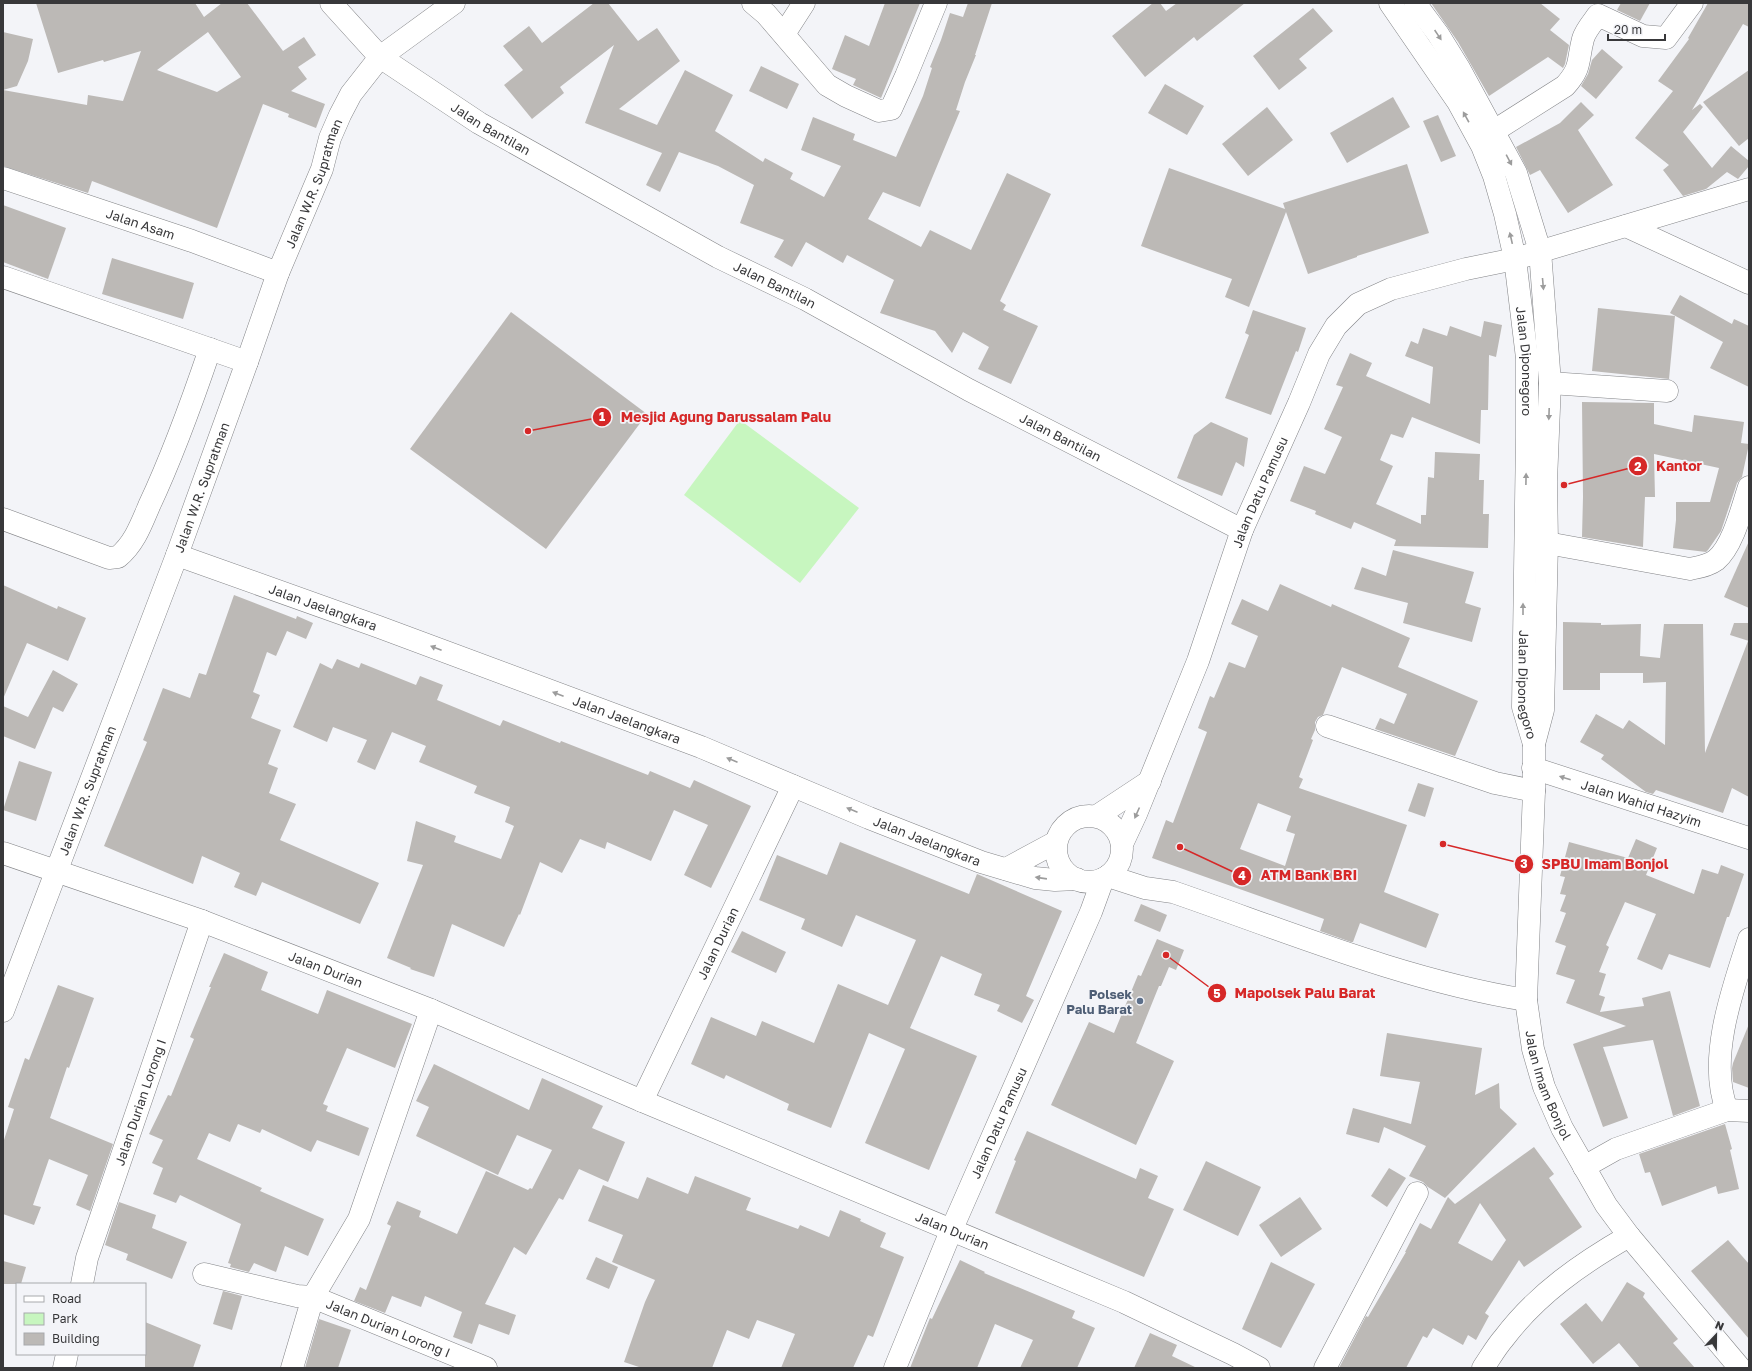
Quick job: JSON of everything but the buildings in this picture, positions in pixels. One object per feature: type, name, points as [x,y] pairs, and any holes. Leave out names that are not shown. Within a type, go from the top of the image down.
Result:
[{"type":"main road","name":"Jalan Bantilan","points":[[331,3],[380,57],[479,123],[718,257],[805,299],[969,390],[1242,530]]},
{"type":"main road","name":"Jalan W.R. Supratman","points":[[3,1011],[58,871],[177,555],[278,273],[322,169],[330,138],[340,115],[351,94],[380,57],[454,3]]},
{"type":"main road","points":[[753,3],[766,14],[827,85],[878,111],[891,109],[936,3]]},
{"type":"main road","points":[[784,34],[804,3]]},
{"type":"main road","name":"Jalan Diponegoro","points":[[1390,3],[1458,102],[1482,146],[1494,176],[1505,214],[1515,259],[1527,358],[1522,707],[1534,744]]},
{"type":"main road","name":"Jalan Diponegoro","points":[[1415,3],[1442,41],[1494,131],[1516,173],[1540,251],[1550,383],[1546,481],[1548,543],[1543,710],[1534,744]]},
{"type":"main road","points":[[1494,131],[1565,86],[1573,77],[1577,70],[1583,38],[1602,9],[1644,36],[1666,38],[1692,3]]},
{"type":"main road","name":"Jalan Asam","points":[[3,178],[192,241],[278,273]]},
{"type":"main road","name":"Jalan Datu Pamusu","points":[[1121,851],[1198,661],[1242,530],[1299,404],[1319,354],[1336,326],[1358,304],[1391,289],[1466,269],[1515,259],[1749,189]]},
{"type":"main road","points":[[1626,226],[1749,283]]},
{"type":"main road","points":[[3,277],[247,362]]},
{"type":"main road","points":[[3,519],[109,558],[118,557],[133,541],[161,480],[190,408],[210,349]]},
{"type":"main road","points":[[1550,383],[1667,392]]},
{"type":"main road","points":[[1548,543],[1690,569],[1704,566],[1716,560],[1725,549],[1734,530],[1749,487]]},
{"type":"main road","name":"Jalan Jaelangkara","points":[[177,555],[394,632],[700,747],[974,859],[1035,878],[1078,880]]},
{"type":"main road","points":[[1327,726],[1495,783],[1534,791]]},
{"type":"main road","name":"Jalan Imam Bonjol","points":[[1534,744],[1534,791],[1526,1000],[1533,1049],[1544,1087],[1562,1128],[1606,1205],[1629,1236],[1740,1368]]},
{"type":"main road","name":"Jalan Wahid Hazyim","points":[[1533,768],[1749,838]]},
{"type":"main road","points":[[1097,816],[1150,781]]},
{"type":"main road","name":"Jalan Durian","points":[[642,1101],[793,786]]},
{"type":"main road","points":[[1084,816],[1097,816],[1109,822],[1117,832],[1121,851],[1116,868],[1106,877],[1091,882],[1078,880],[1064,870],[1057,857],[1056,842],[1063,828],[1072,820],[1084,816]]},
{"type":"main road","points":[[1006,869],[1056,842]]},
{"type":"main road","points":[[1121,851],[1173,892]]},
{"type":"main road","name":"Jalan Durian","points":[[3,853],[202,921],[432,1010],[642,1101],[1124,1302],[1230,1361],[1259,1368]]},
{"type":"main road","points":[[1106,877],[1145,888],[1173,892],[1403,972],[1464,988],[1526,1000]]},
{"type":"main road","name":"Jalan Datu Pamusu","points":[[894,1368],[951,1230],[1106,877]]},
{"type":"main road","points":[[1078,880],[1080,936]]},
{"type":"main road","name":"Jalan Durian Lorong I","points":[[82,1283],[87,1258],[202,921]]},
{"type":"main road","points":[[1727,1110],[1721,1090],[1720,1066],[1723,1035],[1735,981],[1749,939]]},
{"type":"main road","name":"Jalan Durian Lorong I","points":[[292,1368],[313,1297],[359,1219],[432,1010]]},
{"type":"main road","points":[[1584,1167],[1616,1149],[1727,1110],[1749,1111]]},
{"type":"main road","points":[[1324,1368],[1417,1193]]},
{"type":"main road","points":[[1483,1368],[1504,1337],[1533,1305],[1594,1256],[1629,1236]]},
{"type":"main road","points":[[204,1274],[297,1296],[313,1297]]},
{"type":"main road","name":"Jalan Durian Lorong I","points":[[313,1297],[486,1368]]},
{"type":"main road","points":[[64,1368],[67,1355]]},
{"type":"green space","points":[[740,420],[859,508],[800,583],[684,495]]},
{"type":"place","name":"Mesjid Agung Darussalam Palu","points":[[528,431]]},
{"type":"place","name":"Kantor","points":[[1564,485]]},
{"type":"place","name":"SPBU Imam Bonjol","points":[[1443,844]]},
{"type":"place","name":"ATM Bank BRI","points":[[1180,847]]},
{"type":"place","name":"Mapolsek Palu Barat","points":[[1166,955]]},
{"type":"place","name":"Polsek Palu Barat","points":[[1140,1001]]}]
